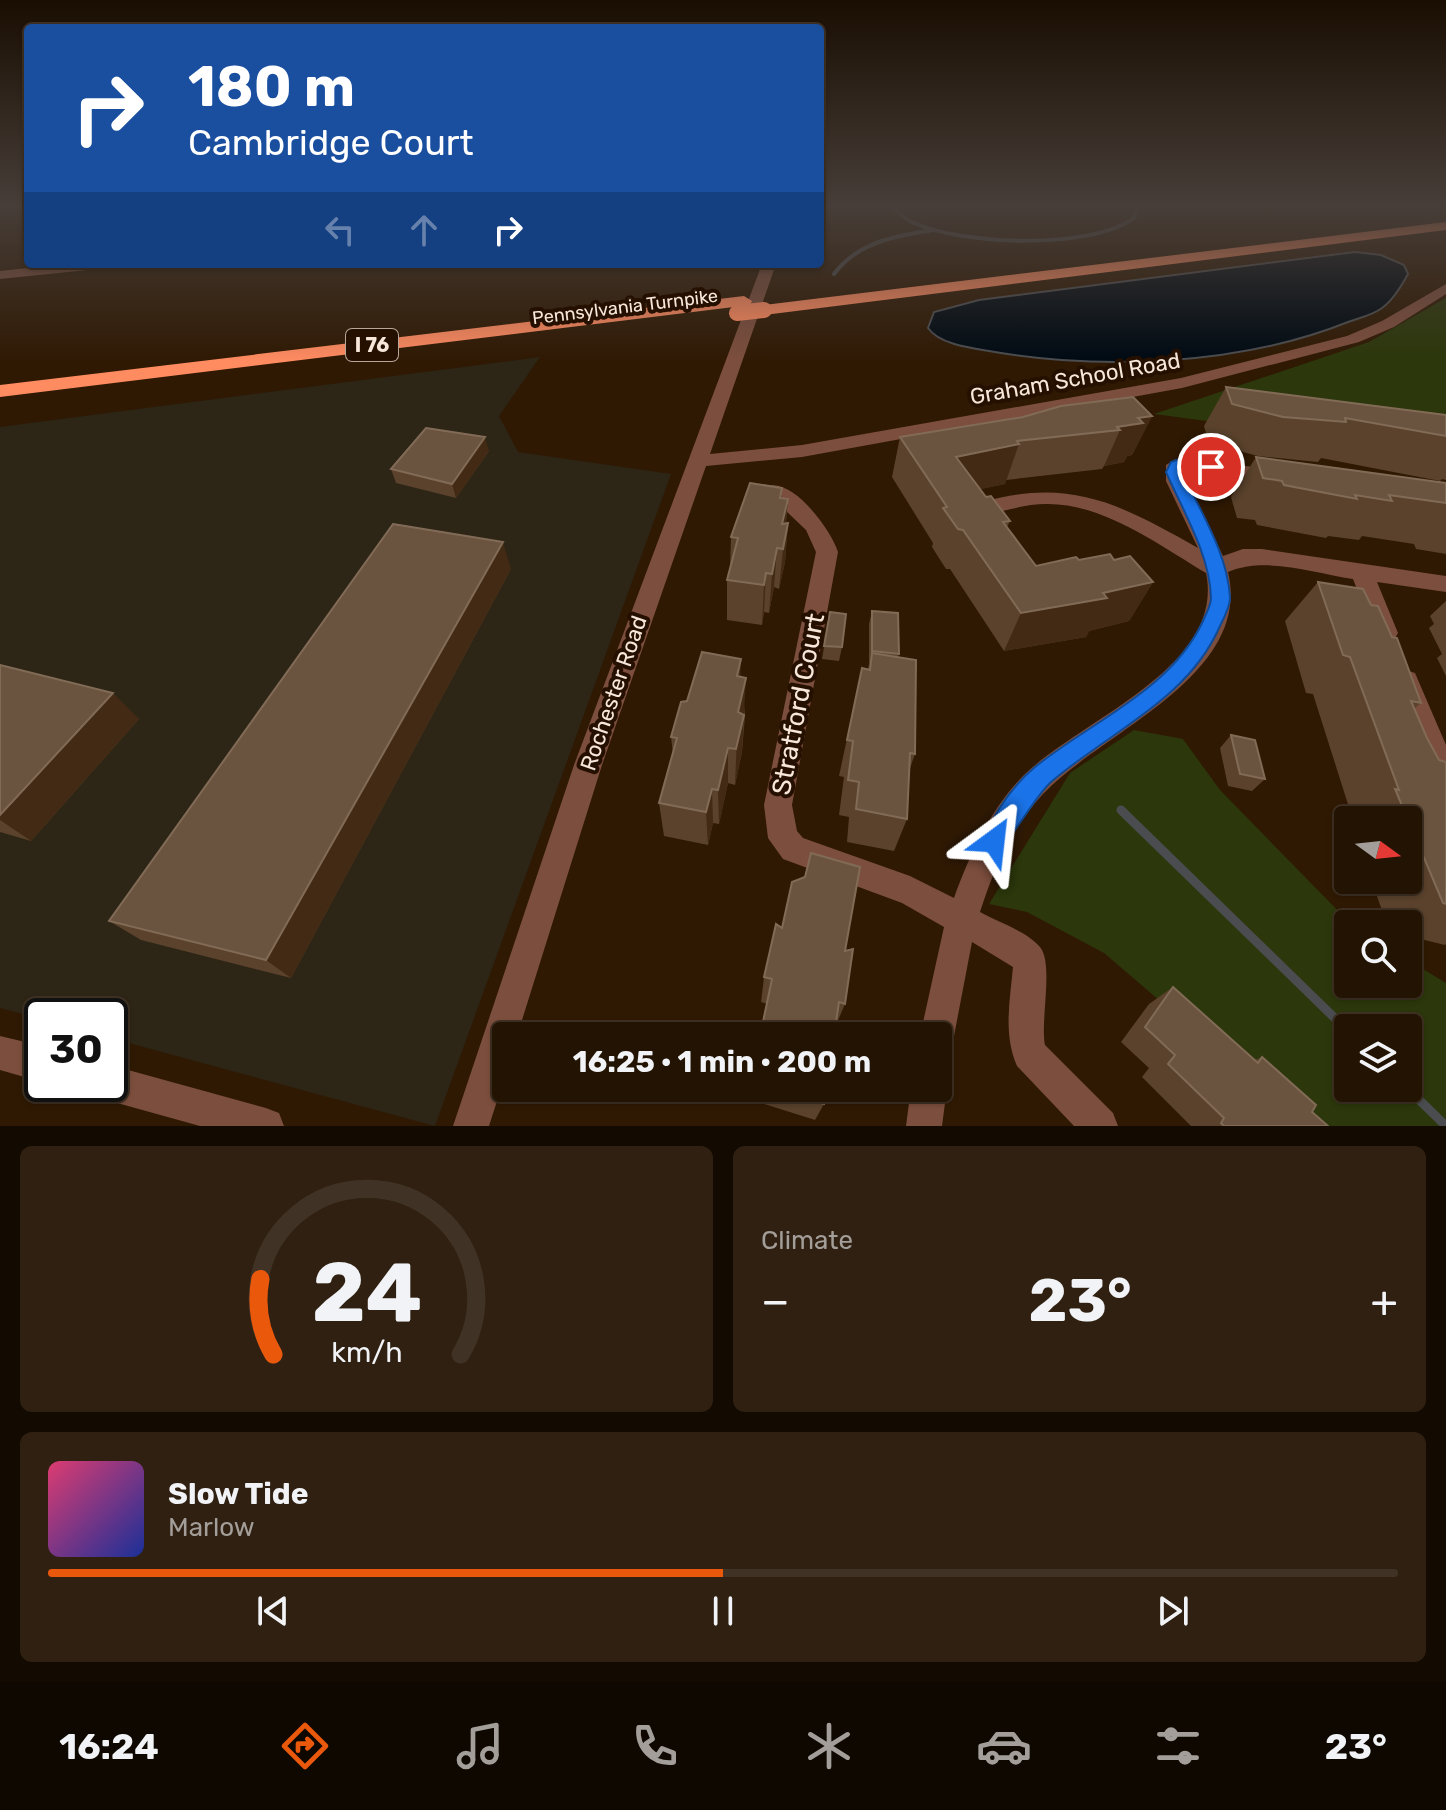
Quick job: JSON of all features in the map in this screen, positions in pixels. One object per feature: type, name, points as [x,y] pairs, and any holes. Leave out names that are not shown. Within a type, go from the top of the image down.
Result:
[{"type":"highway","name":"Pennsylvania Turnpike","points":[[766,304],[1137,257]]},
{"type":"highway","name":"Pennsylvania Turnpike","points":[[0,391],[1180,257]]},
{"type":"highway","name":"Pennsylvania Turnpike","points":[[0,405],[741,307]]},
{"type":"street","points":[[0,275],[68,268]]},
{"type":"street","name":"Rochester Road","points":[[471,1126],[588,765],[768,268]]},
{"type":"street","name":"Graham School Road","points":[[697,461],[802,451],[1196,380],[1353,339],[1388,324],[1446,288]]},
{"type":"street","points":[[940,1022],[962,920],[994,841],[1014,806],[1041,776],[1166,686],[1200,648],[1221,602],[1216,568],[1176,481],[1176,465],[1297,478]]},
{"type":"street","name":"Stratford Court","points":[[775,491],[817,528],[825,538],[827,552],[778,805],[783,838],[793,849],[910,891],[962,920]]},
{"type":"street","points":[[990,507],[1048,496],[1065,498],[1140,526],[1216,568]]},
{"type":"street","points":[[1216,568],[1243,557],[1446,584]]},
{"type":"street","points":[[1361,571],[1446,778]]},
{"type":"street","points":[[962,920],[1030,960],[1025,1031],[1029,1054],[1100,1126]]},
{"type":"street","points":[[0,1053],[24,1059]]},
{"type":"street","points":[[128,1088],[266,1126]]},
{"type":"street","points":[[924,1126],[927,1102]]},
{"type":"shaded area","points":[[1319,257],[1385,257],[1404,265],[1408,274],[1389,301],[1366,316],[1263,347],[1170,360],[1077,361],[1032,357],[964,347],[947,342],[928,328],[934,312],[979,300]]},
{"type":"shaded area","points":[[540,357],[499,416],[518,452],[671,474],[435,1126],[128,1043],[128,998],[24,998],[24,1014],[0,1008],[0,427]]},
{"type":"green space","points":[[1446,298],[1446,453],[1154,414],[1369,342]]},
{"type":"green space","points":[[1134,730],[1183,739],[1220,790],[1337,910],[1334,910],[1334,998],[1422,998],[1422,968],[1446,983],[1446,1126],[1306,1126],[1104,953],[1027,912],[989,904],[1070,773]]},
{"type":"building","points":[[1226,387],[1446,415],[1446,436],[1345,418],[1346,422],[1283,417],[1232,404]]},
{"type":"building","points":[[1133,397],[1152,416],[1138,418],[1143,423],[1117,427],[1120,430],[1017,441],[1019,444],[956,457],[986,497],[991,496],[1010,521],[1003,522],[1036,566],[1076,557],[1079,560],[1110,554],[1114,560],[1130,556],[1153,582],[1103,593],[1107,598],[1021,613],[963,530],[958,529],[943,508],[947,507],[900,437],[1023,417],[1061,406]]},
{"type":"building","points":[[426,428],[485,437],[452,484],[391,469]]},
{"type":"building","points":[[1256,457],[1446,483],[1446,503],[1389,495],[1392,501],[1355,495],[1357,499],[1284,485],[1282,481],[1263,478]]},
{"type":"building","points":[[750,483],[782,488],[780,498],[788,499],[782,524],[788,523],[783,549],[777,548],[772,574],[766,573],[764,585],[727,580],[738,538],[731,537]]},
{"type":"building","points":[[393,524],[503,542],[266,960],[109,921]]},
{"type":"building","points":[[1318,582],[1363,589],[1371,605],[1378,606],[1392,637],[1397,638],[1421,703],[1411,701],[1439,760],[1446,762],[1446,904],[1422,853],[1422,806],[1402,806],[1350,657],[1343,655]]},
{"type":"building","points":[[872,611],[898,613],[899,654],[872,651]]},
{"type":"building","points":[[830,612],[846,614],[842,647],[824,646]]},
{"type":"building","points":[[702,652],[741,659],[737,676],[746,678],[738,712],[744,715],[736,749],[728,748],[718,790],[712,789],[706,812],[659,803],[677,738],[671,737],[681,702],[687,701]]},
{"type":"building","points":[[872,653],[916,660],[915,754],[910,753],[907,819],[856,809],[859,782],[848,780],[853,741],[847,740],[862,668],[870,670]]},
{"type":"building","points":[[0,665],[113,693],[0,815]]},
{"type":"building","points":[[1231,735],[1255,740],[1265,779],[1240,774]]},
{"type":"building","points":[[811,853],[860,867],[845,951],[853,949],[845,1004],[839,1002],[836,1022],[763,1022],[772,979],[764,977],[776,924],[782,928],[792,882],[805,877]]},
{"type":"building","points":[[1173,987],[1258,1063],[1262,1057],[1316,1105],[1312,1112],[1328,1126],[1224,1126],[1221,1123],[1224,1118],[1168,1064],[1175,1055],[1145,1027]]},
{"type":"waterway","points":[[834,274],[851,257]]},
{"type":"waterway","points":[[1121,810],[1334,1017]]},
{"type":"waterway","points":[[1421,1102],[1446,1126]]},
{"type":"route","points":[[994,841],[1014,806],[1041,776],[1166,686],[1200,648],[1221,602],[1219,586],[1216,568],[1174,472],[1176,465],[1211,467]]}]
